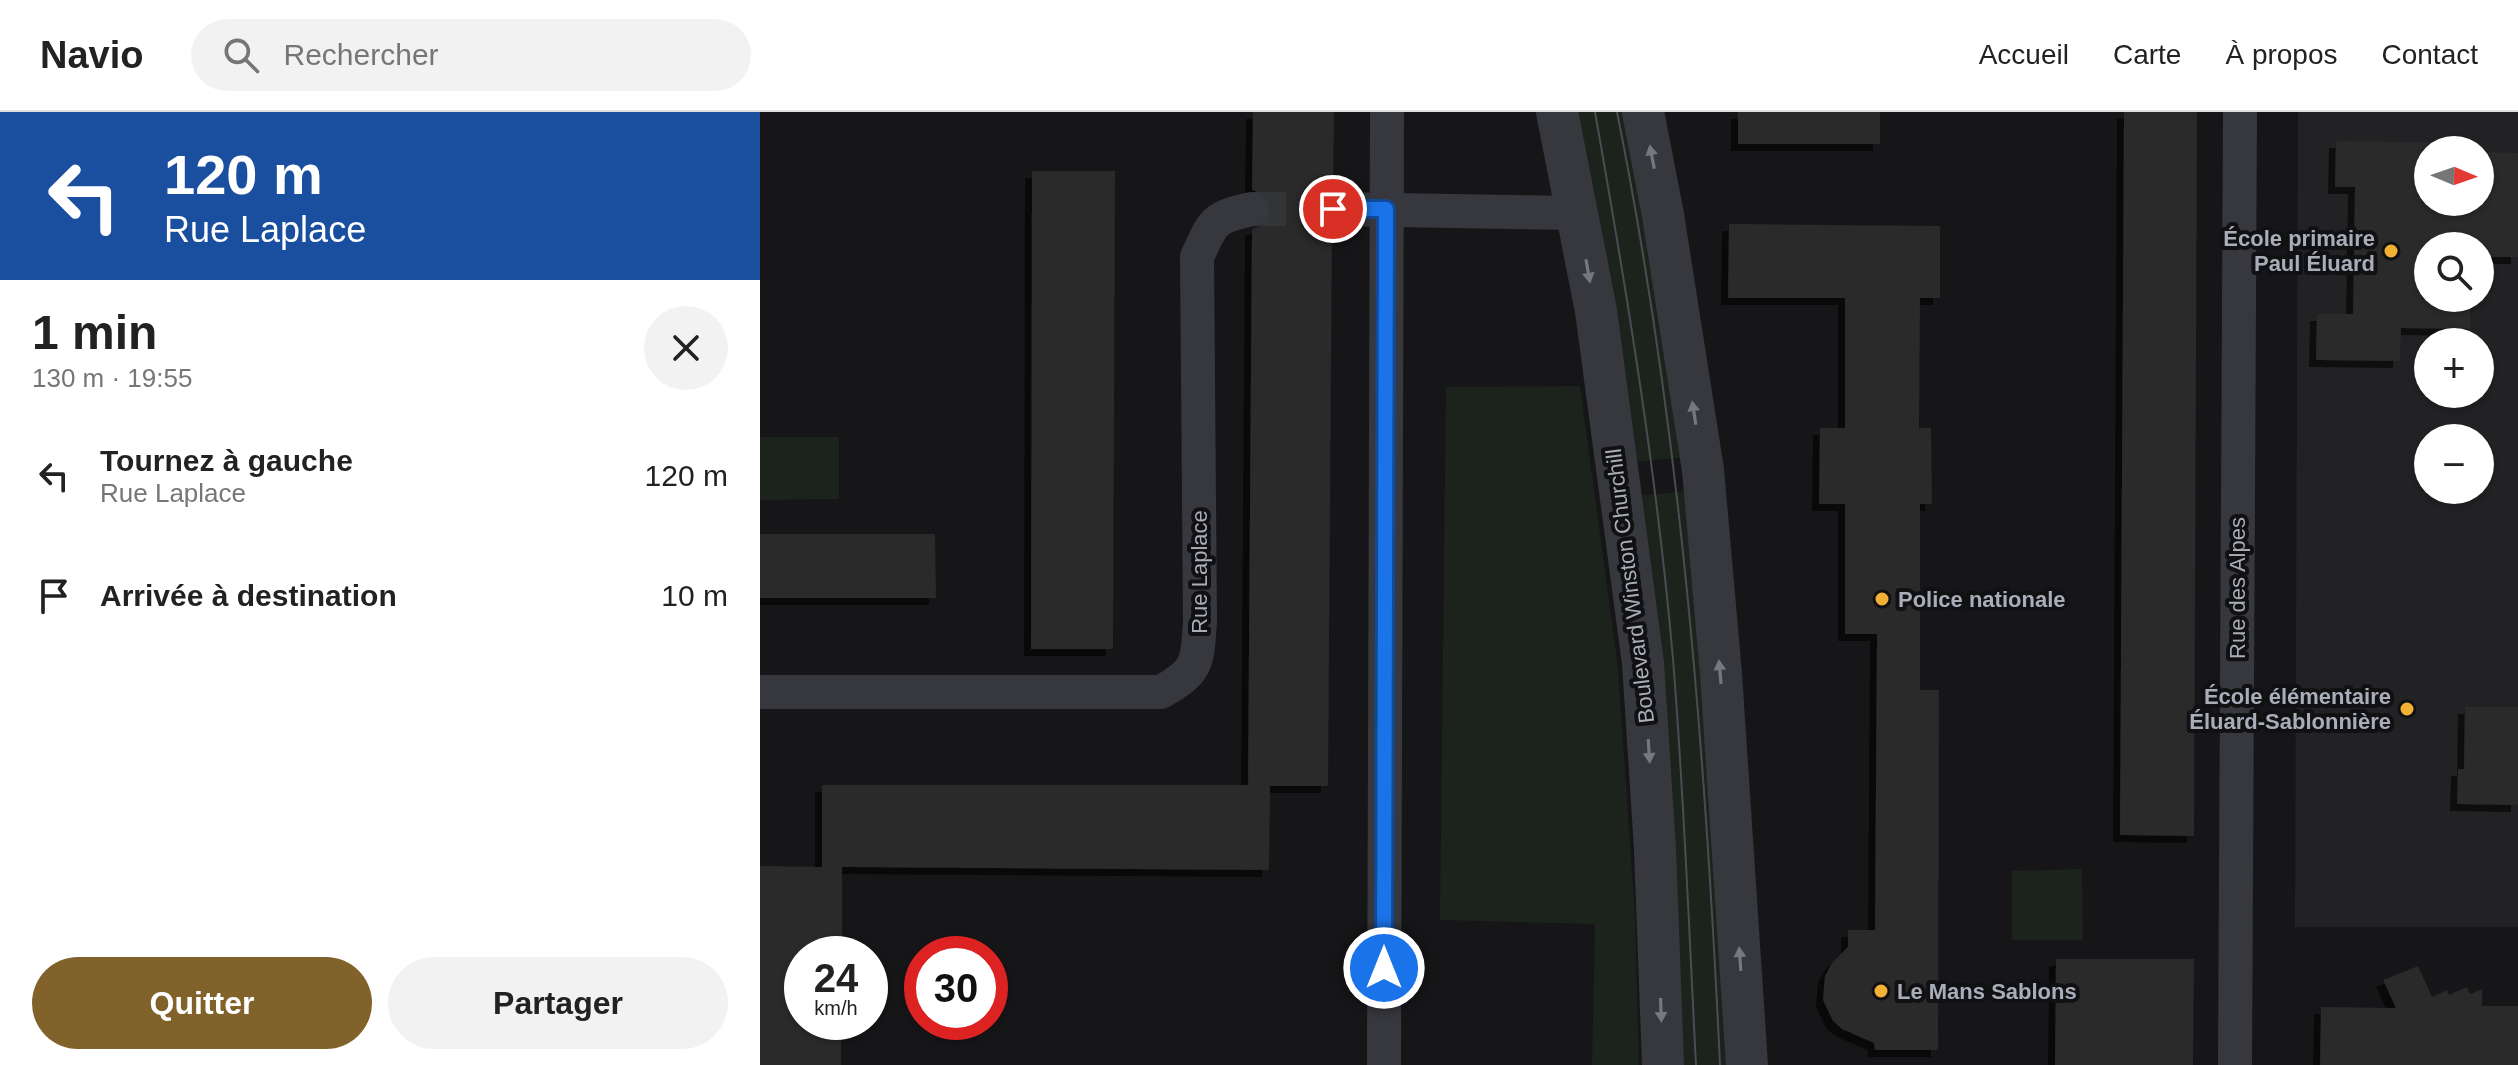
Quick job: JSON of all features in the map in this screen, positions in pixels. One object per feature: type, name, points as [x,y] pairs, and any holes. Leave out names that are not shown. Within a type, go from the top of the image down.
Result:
[{"type":"street","points":[[1384,1065],[1387,112]]},
{"type":"street","name":"Boulevard Winston Churchill","points":[[1557,112],[1596,311],[1643,663],[1655,849],[1663,1065]]},
{"type":"street","points":[[1643,112],[1663,215],[1703,470],[1721,674],[1747,1065]]},
{"type":"street","name":"Rue des Alpes","points":[[2235,1065],[2240,112]]},
{"type":"street","name":"Rue Laplace","points":[[760,692],[1161,692],[1186,678],[1198,655],[1200,622],[1197,257],[1209,232],[1224,215],[1252,209]]},
{"type":"street","points":[[1333,209],[1577,213]]},
{"type":"shaded area","points":[[1573,112],[1626,112],[1687,457],[1634,462]]},
{"type":"shaded area","name":"École élémentaire Éluard-Sablonnière","points":[[2298,112],[2518,112],[2518,927],[2295,927]]},
{"type":"shaded area","points":[[1580,386],[1618,668],[1635,917],[1639,1065],[1592,1065],[1595,924],[1440,920],[1446,387]]},
{"type":"shaded area","points":[[760,437],[839,437],[839,499],[760,500]]},
{"type":"shaded area","points":[[1688,491],[1733,1065],[1679,1065],[1635,496]]},
{"type":"shaded area","points":[[2082,869],[2083,940],[2012,940],[2012,871]]},
{"type":"building","points":[[1253,112],[1334,112],[1333,189],[1316,198],[1313,209],[1322,226],[1332,229],[1328,786],[1270,786],[1269,870],[842,867],[842,936],[784,936],[784,1040],[841,1040],[841,1065],[760,1065],[760,866],[822,867],[822,785],[1248,785],[1252,229],[1266,223],[1272,205],[1266,195],[1252,190]]},
{"type":"building","points":[[1738,112],[1880,112],[1880,144],[1738,144]]},
{"type":"building","points":[[2124,112],[2197,112],[2194,836],[2120,835]]},
{"type":"building","name":"École primaire Paul Éluard","points":[[2336,141],[2414,142],[2414,216],[2494,216],[2494,152],[2518,153],[2518,257],[2494,257],[2494,232],[2414,232],[2414,312],[2470,312],[2470,328],[2401,328],[2400,361],[2316,360],[2317,314],[2353,314],[2355,187],[2335,187]]},
{"type":"building","points":[[1032,171],[1115,171],[1113,649],[1031,649]]},
{"type":"building","points":[[1729,224],[1940,226],[1940,298],[1920,298],[1919,428],[1931,428],[1932,504],[1920,504],[1920,690],[1939,690],[1938,1050],[1875,1050],[1874,1043],[1842,1029],[1833,1021],[1823,1000],[1825,976],[1832,963],[1848,947],[1848,930],[1875,930],[1877,634],[1845,634],[1845,504],[1819,504],[1820,428],[1845,428],[1845,298],[1728,298]]},
{"type":"building","points":[[760,534],[935,534],[936,598],[760,598]]},
{"type":"building","points":[[2465,707],[2518,707],[2518,805],[2457,804],[2458,769],[2464,769]]},
{"type":"building","points":[[2056,959],[2194,959],[2193,1065],[2055,1065]]},
{"type":"building","points":[[2418,966],[2432,997],[2447,990],[2449,995],[2467,987],[2470,994],[2482,989],[2482,1006],[2518,1006],[2518,1065],[2320,1065],[2321,1007],[2396,1008],[2383,980]]},
{"type":"tunnel","points":[[1252,209],[1333,209]]},
{"type":"tram line","points":[[1595,112],[1640,384],[1659,521],[1680,760],[1696,1065]]},
{"type":"tram line","points":[[1617,112],[1658,348],[1686,586],[1706,825],[1720,1065]]},
{"type":"place","name":"École primaire Paul Éluard","points":[[2391,251]]},
{"type":"place","name":"Police nationale","points":[[1882,599]]},
{"type":"place","name":"École élémentaire Éluard-Sablonnière","points":[[2407,709]]},
{"type":"place","name":"Le Mans Sablons","points":[[1881,991]]},
{"type":"route","points":[[1333,209],[1386,209],[1384,968]]}]
